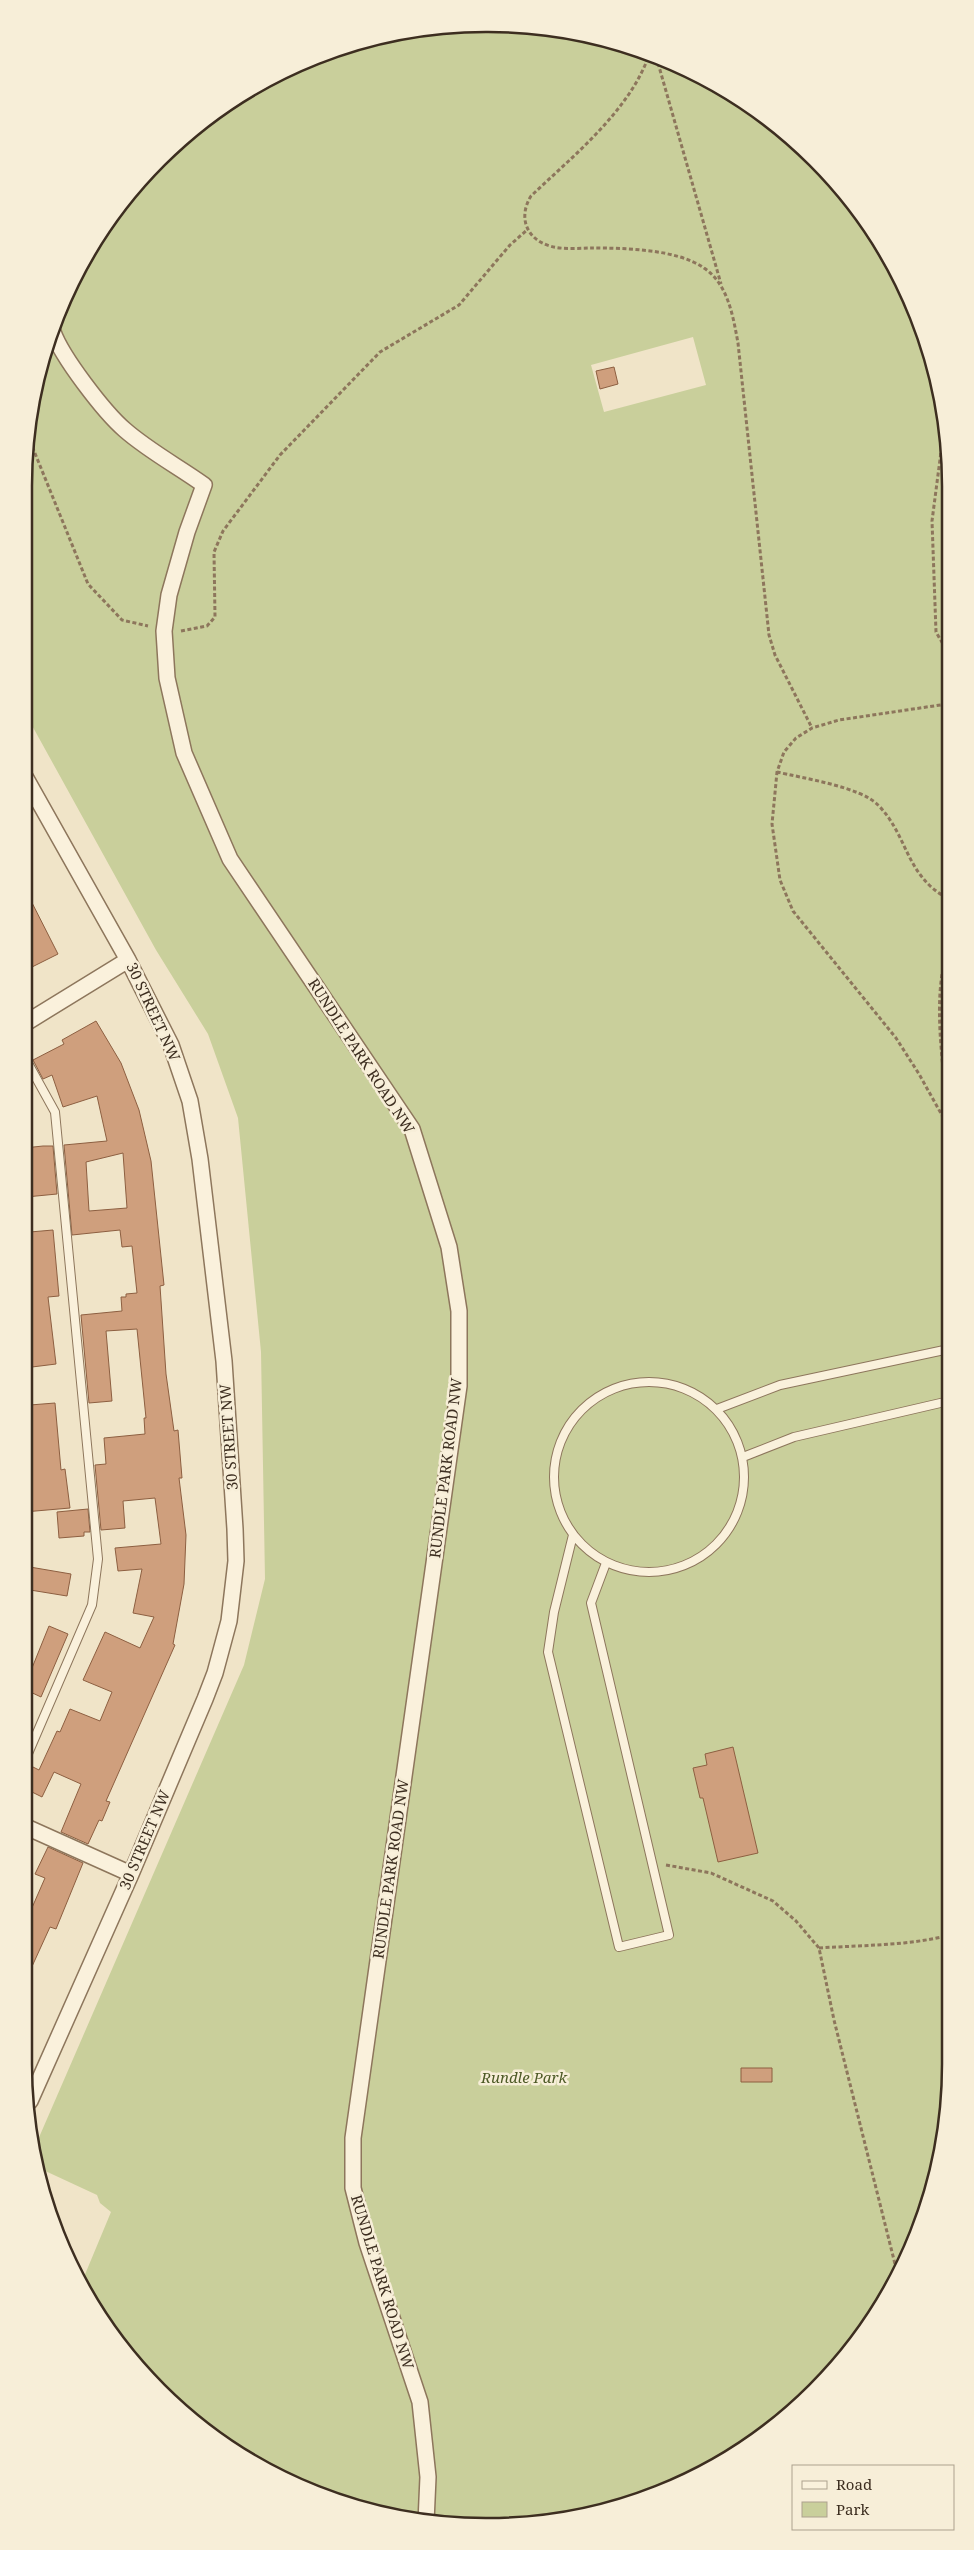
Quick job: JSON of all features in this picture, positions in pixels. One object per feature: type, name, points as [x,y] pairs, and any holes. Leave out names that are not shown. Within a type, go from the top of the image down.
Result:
[{"type":"street","name":"RUNDLE PARK ROAD NW","points":[[57,342],[83,381],[125,430],[204,485],[187,532],[169,594],[164,631],[168,678],[184,753],[220,840],[230,859],[412,1129],[450,1247],[459,1311],[459,1386],[353,2138],[353,2188],[367,2243],[420,2402],[428,2477],[426,2514]]},
{"type":"street","name":"30 STREET NW","points":[[32,789],[128,960],[171,1045],[191,1110],[200,1159],[224,1361],[236,1553],[229,1621],[215,1674],[131,1874],[33,2094]]},
{"type":"street","points":[[32,1019],[128,960]]},
{"type":"street","points":[[32,1830],[131,1874]]},
{"type":"lane","points":[[32,1070],[55,1112],[98,1559],[92,1605],[32,1744]]},
{"type":"lane","points":[[717,1409],[780,1385],[942,1350]]},
{"type":"lane","points":[[645,1382],[666,1383],[686,1389],[717,1409],[729,1425],[743,1457],[743,1498],[731,1528],[709,1552],[676,1569],[646,1573],[629,1571],[606,1563],[593,1555],[573,1535],[558,1505],[554,1479],[555,1464],[566,1431],[588,1404],[613,1389],[645,1382]]},
{"type":"lane","points":[[743,1457],[794,1437],[942,1402]]},
{"type":"lane","points":[[573,1535],[554,1612],[548,1652],[619,1947],[669,1935],[591,1603],[606,1563]]},
{"type":"path","points":[[646,62],[627,99],[608,122],[531,196],[524,212],[527,230],[543,243],[558,248],[641,250],[670,256],[703,267],[722,287]]},
{"type":"path","points":[[659,66],[722,287],[731,312],[738,343],[769,635],[775,654],[812,728]]},
{"type":"path","points":[[34,450],[88,584],[122,620],[170,632],[207,626],[215,617],[214,552],[223,531],[238,509],[255,492],[280,455],[380,352],[459,306],[510,245],[527,230]]},
{"type":"path","points":[[941,454],[932,521],[936,632],[942,642]]},
{"type":"path","points":[[942,705],[850,718],[812,728],[796,738],[784,752],[777,772],[772,824],[780,880],[793,911],[896,1038],[920,1074],[942,1115]]},
{"type":"path","points":[[777,772],[855,791],[877,803],[890,820],[918,875],[932,890],[942,895]]},
{"type":"path","points":[[942,977],[942,1034]]},
{"type":"path","points":[[652,1862],[710,1873],[773,1901],[796,1921],[819,1948],[834,2020],[895,2264]]},
{"type":"path","points":[[819,1948],[888,1945],[926,1941],[942,1937]]},
{"type":"green space","name":"Rundle Park","points":[[457,33],[517,33],[576,41],[605,48],[661,67],[688,79],[740,109],[764,126],[787,145],[829,187],[848,210],[865,234],[895,286],[907,313],[926,369],[933,398],[941,457],[941,2093],[933,2152],[926,2181],[907,2237],[881,2290],[848,2340],[829,2363],[787,2405],[740,2441],[688,2471],[661,2483],[605,2502],[576,2509],[517,2517],[457,2517],[428,2514],[369,2502],[341,2493],[286,2471],[260,2457],[210,2424],[187,2405],[145,2363],[126,2340],[109,2316],[85,2275],[111,2212],[100,2203],[97,2195],[46,2171],[39,2138],[244,1665],[265,1579],[261,1352],[238,1118],[208,1034],[156,950],[32,725],[32,487],[33,457],[41,398],[57,341],[79,286],[109,234],[126,210],[145,187],[187,145],[210,126],[260,93],[313,67],[341,57],[398,41],[428,36]],"holes":[[[693,337],[706,385],[604,412],[591,365]]]},
{"type":"building","points":[[614,367],[618,384],[600,389],[596,371]]},
{"type":"building","points":[[32,903],[58,954],[32,967]]},
{"type":"building","points":[[96,1021],[121,1063],[139,1110],[151,1161],[164,1285],[160,1286],[166,1374],[174,1431],[178,1430],[182,1478],[179,1478],[186,1535],[184,1584],[173,1644],[175,1645],[106,1801],[110,1802],[102,1821],[99,1820],[88,1844],[61,1832],[81,1784],[54,1772],[42,1797],[32,1792],[32,1766],[39,1770],[57,1731],[60,1732],[70,1709],[100,1721],[112,1692],[83,1680],[105,1632],[140,1648],[154,1617],[133,1613],[142,1569],[118,1571],[115,1548],[161,1544],[155,1498],[123,1501],[125,1528],[101,1530],[95,1465],[106,1464],[104,1438],[145,1434],[144,1418],[146,1418],[137,1329],[106,1331],[112,1401],[89,1403],[81,1315],[122,1311],[121,1297],[126,1297],[126,1294],[137,1293],[132,1246],[122,1247],[120,1230],[72,1235],[64,1145],[107,1141],[97,1096],[63,1107],[52,1075],[43,1079],[33,1060],[64,1044],[62,1040]],"holes":[[[123,1153],[127,1208],[89,1211],[86,1162]]]},
{"type":"building","points":[[53,1146],[57,1194],[32,1196],[32,1147]]},
{"type":"building","points":[[53,1230],[59,1296],[48,1297],[56,1364],[32,1367],[32,1259],[32,1232]]},
{"type":"building","points":[[55,1403],[61,1470],[65,1469],[70,1508],[32,1511],[32,1405]]},
{"type":"building","points":[[88,1509],[90,1532],[84,1532],[84,1536],[59,1538],[57,1512]]},
{"type":"building","points":[[32,1567],[71,1574],[67,1596],[32,1590]]},
{"type":"building","points":[[49,1626],[68,1634],[41,1697],[32,1693],[32,1668]]},
{"type":"building","points":[[733,1747],[758,1853],[718,1862],[703,1798],[700,1798],[693,1768],[707,1765],[705,1754]]},
{"type":"building","points":[[48,1847],[83,1863],[56,1929],[50,1927],[32,1966],[32,1908],[45,1878],[35,1874]]},
{"type":"building","points":[[741,2068],[772,2068],[772,2082],[741,2082]]}]
